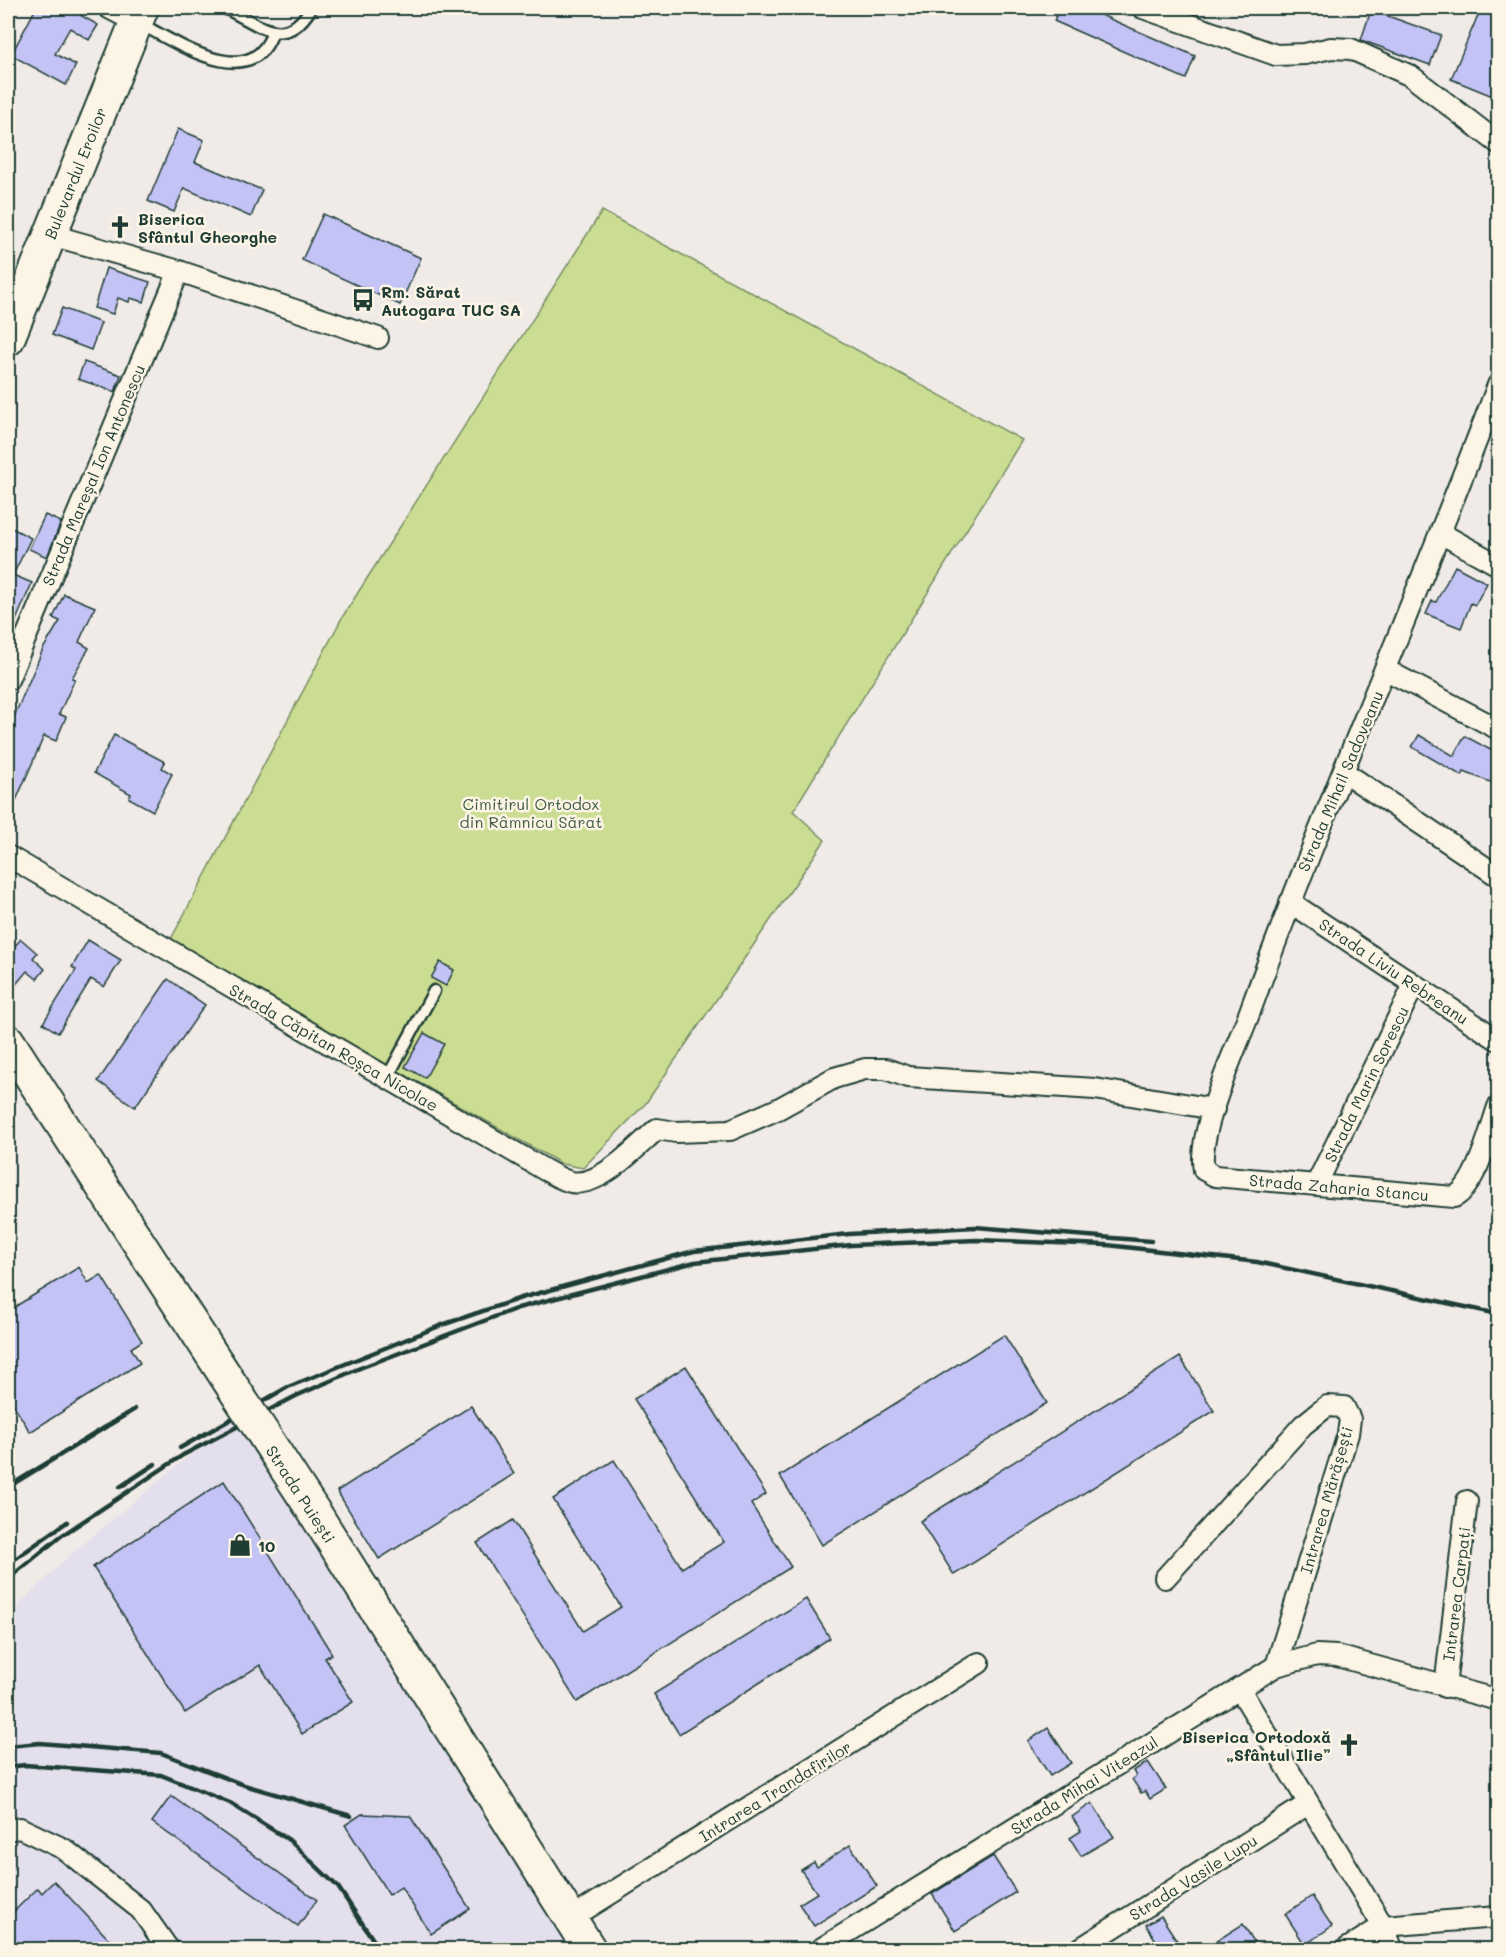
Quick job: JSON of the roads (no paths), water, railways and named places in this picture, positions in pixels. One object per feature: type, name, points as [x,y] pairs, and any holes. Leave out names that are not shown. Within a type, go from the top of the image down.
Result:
[{"type":"main road","name":"Bulevardul Eroilor","points":[[8,339],[139,15]]},
{"type":"main road","name":"Strada Puiești","points":[[8,1041],[318,1518],[590,1950]]},
{"type":"street","points":[[108,8],[139,15]]},
{"type":"street","points":[[1143,8],[1276,55],[1305,54],[1331,48],[1352,49],[1411,76],[1498,144]]},
{"type":"street","points":[[51,235],[179,271],[378,338]]},
{"type":"street","name":"Strada Mareșal Ion Antonescu","points":[[8,680],[179,271]]},
{"type":"street","name":"Strada Mihail Sadoveanu","points":[[1215,1176],[1204,1170],[1202,1159],[1214,1109],[1290,902],[1442,534],[1498,385]]},
{"type":"street","points":[[1442,534],[1498,565]]},
{"type":"street","points":[[1386,670],[1498,729]]},
{"type":"street","points":[[1344,772],[1498,876]]},
{"type":"street","name":"Strada Căpitan Roșca Nicolae","points":[[8,856],[545,1170],[572,1182],[594,1179],[611,1168],[657,1129],[676,1132],[730,1130],[778,1109],[834,1078],[865,1069],[886,1068],[908,1077],[1095,1089],[1214,1109]]},
{"type":"street","name":"Strada Liviu Rebreanu","points":[[1290,902],[1498,1040]]},
{"type":"street","name":"Strada Marin Sorescu","points":[[1317,1183],[1414,986]]},
{"type":"street","name":"Strada Zaharia Stancu","points":[[1215,1176],[1317,1183],[1454,1197],[1461,1194],[1472,1178],[1498,1107]]},
{"type":"street","name":"Intrarea Mărășești","points":[[1165,1578],[1303,1425],[1327,1406],[1344,1407],[1350,1419],[1348,1434],[1276,1666]]},
{"type":"street","name":"Intrarea Carpați","points":[[1445,1687],[1467,1502]]},
{"type":"street","name":"Strada Mihai Viteazul","points":[[819,1950],[1276,1666],[1317,1655],[1337,1656],[1498,1700]]},
{"type":"street","name":"Intrarea Trandafirilor","points":[[570,1919],[979,1663]]},
{"type":"street","points":[[1239,1688],[1383,1926],[1393,1950]]},
{"type":"street","name":"Strada Vasile Lupu","points":[[1078,1950],[1308,1804]]},
{"type":"street","points":[[8,1830],[20,1828],[64,1849],[141,1910],[169,1950]]},
{"type":"street","points":[[1345,1950],[1383,1926],[1498,1917]]},
{"type":"lane","points":[[225,8],[273,31],[291,31],[302,23],[311,8]]},
{"type":"lane","points":[[139,15],[194,52],[226,62],[243,63],[259,54],[270,42],[273,31]]},
{"type":"lane","points":[[387,1078],[434,991]]},
{"type":"railway","points":[[180,1448],[288,1387],[442,1325],[521,1298],[694,1251],[849,1234],[975,1227],[1151,1241]]},
{"type":"railway","points":[[8,1579],[61,1536],[183,1455],[296,1396],[360,1368],[518,1308],[695,1262],[851,1245],[977,1240],[1107,1245],[1257,1262],[1498,1314]]},
{"type":"railway","points":[[8,1487],[135,1409]]},
{"type":"railway","points":[[120,1487],[155,1464]]},
{"type":"railway","points":[[8,1564],[67,1522]]},
{"type":"railway","points":[[8,1746],[40,1743],[161,1753],[244,1785],[351,1816]]},
{"type":"railway","points":[[8,1767],[25,1765],[161,1775],[230,1803],[289,1840],[338,1887],[380,1950]]},
{"type":"place","name":"Biserica Sfântul Gheorghe","points":[[120,227]]},
{"type":"place","name":"Rm. Sărat Autogara TUC SA","points":[[363,300]]},
{"type":"place","name":"10","points":[[240,1545]]},
{"type":"place","name":"Biserica Ortodoxă „Sfântul Ilie”","points":[[1349,1745]]},
{"type":"park label","name":"Cimitirul Ortodox din Râmnicu Sărat","points":[[531,812]]}]
